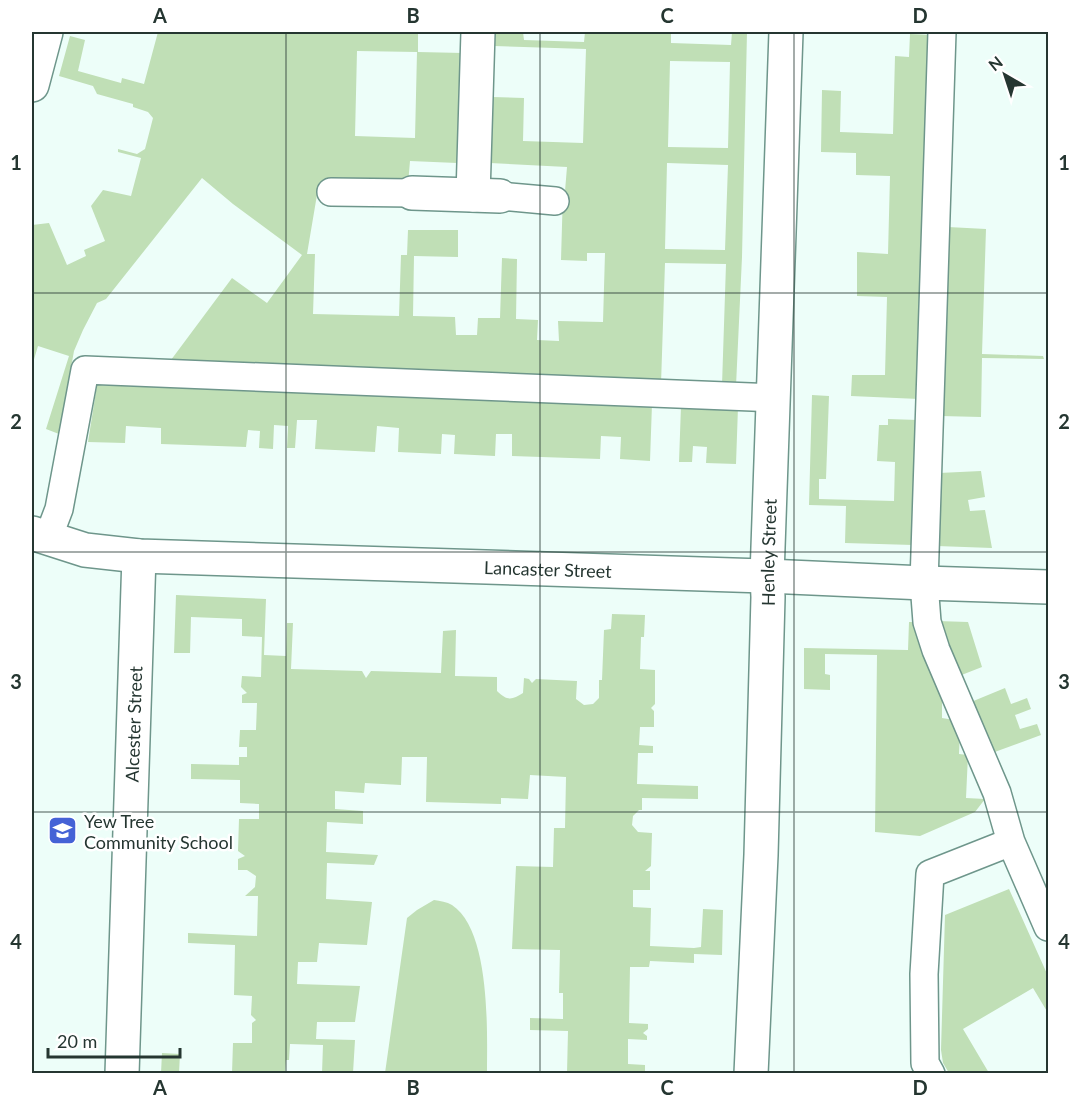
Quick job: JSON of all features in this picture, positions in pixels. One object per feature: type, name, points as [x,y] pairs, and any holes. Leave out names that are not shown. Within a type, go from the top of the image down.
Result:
[{"type":"street","points":[[32,85],[46,32]]},
{"type":"street","points":[[412,193],[486,196],[478,32]]},
{"type":"street","name":"Henley Street","points":[[751,1074],[761,855],[767,576],[786,32]]},
{"type":"street","name":"Lancaster Street","points":[[40,535],[85,550],[139,556],[1048,587]]},
{"type":"street","name":"Alcester Street","points":[[122,1074],[139,556]]},
{"type":"lane","points":[[942,32],[924,583],[927,622],[936,650],[997,792],[1011,842],[1048,927]]},
{"type":"lane","points":[[331,192],[412,193]]},
{"type":"lane","points":[[486,196],[555,201]]},
{"type":"lane","points":[[40,535],[59,509],[85,370],[774,398]]},
{"type":"lane","points":[[930,1074],[925,1063],[924,974],[930,874],[1011,842]]},
{"type":"green space","points":[[158,32],[418,33],[418,52],[463,53],[461,159],[457,163],[410,161],[408,184],[319,183],[307,254],[315,254],[313,314],[399,316],[401,255],[407,255],[408,230],[458,230],[458,257],[414,256],[413,316],[455,317],[456,335],[477,335],[478,318],[500,318],[502,258],[517,259],[516,319],[538,320],[537,340],[559,341],[558,321],[603,322],[605,253],[587,253],[587,261],[561,260],[563,191],[565,191],[567,167],[490,163],[492,97],[524,98],[523,141],[583,143],[586,49],[494,46],[495,32],[523,32],[524,40],[584,42],[585,32],[671,32],[671,43],[731,45],[732,32],[747,32],[742,257],[736,386],[722,385],[726,264],[665,263],[661,384],[168,364],[232,278],[267,303],[302,255],[202,178],[106,299],[97,303],[74,351],[59,434],[46,429],[69,356],[38,346],[32,366],[32,225],[49,223],[67,265],[86,256],[84,250],[105,241],[91,206],[103,190],[131,196],[141,158],[118,152],[118,149],[137,154],[145,149],[153,118],[148,112],[133,107],[133,104],[97,94],[93,86],[59,76],[70,36],[85,40],[78,71],[121,83],[122,78],[144,84]],"holes":[[[357,51],[417,52],[415,138],[355,136]],[[670,61],[730,62],[728,148],[668,147]],[[667,163],[728,165],[725,250],[665,249]]]},
{"type":"green space","points":[[910,34],[932,35],[919,399],[851,396],[852,375],[885,375],[887,297],[857,296],[857,252],[888,254],[890,176],[856,175],[856,153],[821,152],[822,90],[841,91],[840,132],[893,134],[895,56],[909,57]]},
{"type":"green space","points":[[948,227],[986,229],[982,354],[1043,356],[1044,359],[982,358],[981,417],[941,416]]},
{"type":"green space","points":[[97,385],[652,404],[650,461],[620,459],[621,437],[601,436],[600,459],[512,456],[512,434],[496,434],[495,456],[454,454],[455,435],[442,434],[441,454],[398,452],[399,428],[377,426],[375,452],[315,449],[317,420],[297,420],[295,448],[287,448],[288,426],[274,425],[273,449],[259,448],[260,431],[248,430],[246,447],[161,444],[161,428],[126,426],[125,443],[88,442]]},
{"type":"green space","points":[[812,395],[829,396],[826,479],[819,479],[819,499],[894,501],[895,462],[877,461],[879,425],[888,425],[888,419],[918,420],[913,545],[845,543],[846,506],[809,505]]},
{"type":"green space","points":[[681,406],[738,407],[736,464],[706,463],[707,447],[693,446],[692,462],[679,462]]},
{"type":"green space","points":[[981,471],[985,497],[968,500],[970,511],[985,510],[992,548],[937,546],[939,473]]},
{"type":"green space","points":[[176,595],[266,599],[264,655],[286,656],[287,623],[293,623],[291,669],[362,671],[366,678],[371,671],[441,673],[443,631],[456,630],[455,676],[497,677],[497,691],[504,697],[510,698],[523,693],[524,678],[529,679],[532,683],[536,679],[577,681],[576,699],[584,705],[593,704],[599,698],[604,630],[611,629],[612,614],[645,615],[644,637],[641,637],[640,669],[655,670],[655,704],[651,708],[654,711],[654,727],[640,727],[639,745],[653,746],[653,753],[638,753],[637,784],[698,786],[698,799],[642,798],[642,810],[633,816],[632,825],[638,832],[652,833],[651,866],[645,871],[650,871],[650,890],[633,890],[633,907],[651,908],[650,946],[694,948],[701,947],[703,909],[723,910],[722,955],[694,954],[694,963],[650,961],[649,967],[630,967],[629,1023],[648,1024],[648,1029],[643,1033],[647,1036],[647,1040],[628,1039],[628,1064],[645,1065],[645,1073],[567,1073],[568,1031],[530,1030],[530,1018],[563,1019],[563,993],[559,993],[560,950],[512,949],[516,866],[553,867],[554,828],[565,828],[566,777],[530,775],[528,799],[501,798],[501,804],[426,802],[427,757],[402,757],[401,785],[365,783],[364,793],[335,791],[335,809],[363,811],[363,824],[327,822],[326,852],[378,855],[374,865],[327,863],[326,899],[372,902],[367,945],[319,943],[317,962],[298,962],[297,984],[360,986],[355,1022],[317,1022],[316,1039],[355,1040],[353,1073],[322,1073],[323,1045],[290,1044],[285,1073],[232,1073],[233,1043],[252,1043],[252,1023],[256,1020],[251,1015],[252,996],[234,995],[235,945],[188,943],[188,933],[257,936],[258,896],[245,896],[255,887],[256,876],[247,870],[238,870],[238,859],[245,856],[238,851],[239,819],[259,819],[259,804],[240,803],[240,780],[191,779],[191,764],[239,765],[239,757],[247,757],[247,747],[239,747],[240,730],[256,730],[257,703],[242,703],[242,695],[247,693],[241,687],[242,676],[261,677],[262,637],[242,636],[242,619],[191,617],[190,653],[174,653]]},
{"type":"green space","points":[[937,621],[968,622],[982,667],[959,676]]},
{"type":"green space","points":[[909,622],[916,622],[942,691],[942,718],[954,720],[954,728],[960,729],[959,754],[968,755],[966,798],[985,799],[975,812],[920,836],[875,832],[877,655],[825,654],[825,674],[830,675],[830,690],[804,689],[804,648],[908,650]]},
{"type":"green space","points":[[1005,688],[1011,704],[1027,698],[1031,709],[1015,715],[1020,729],[1037,724],[1041,735],[992,753],[971,702]]},
{"type":"green space","points":[[1009,889],[1048,976],[1048,1013],[1033,988],[963,1029],[989,1073],[949,1073],[943,1063],[941,1050],[945,915]]},
{"type":"green space","points":[[434,900],[452,905],[465,918],[474,936],[484,983],[487,1073],[385,1073],[407,918]]},
{"type":"green space","points":[[162,1053],[180,1054],[179,1073],[161,1073]]},
{"type":"place","name":"Yew Tree Community School","points":[[63,831]]}]
